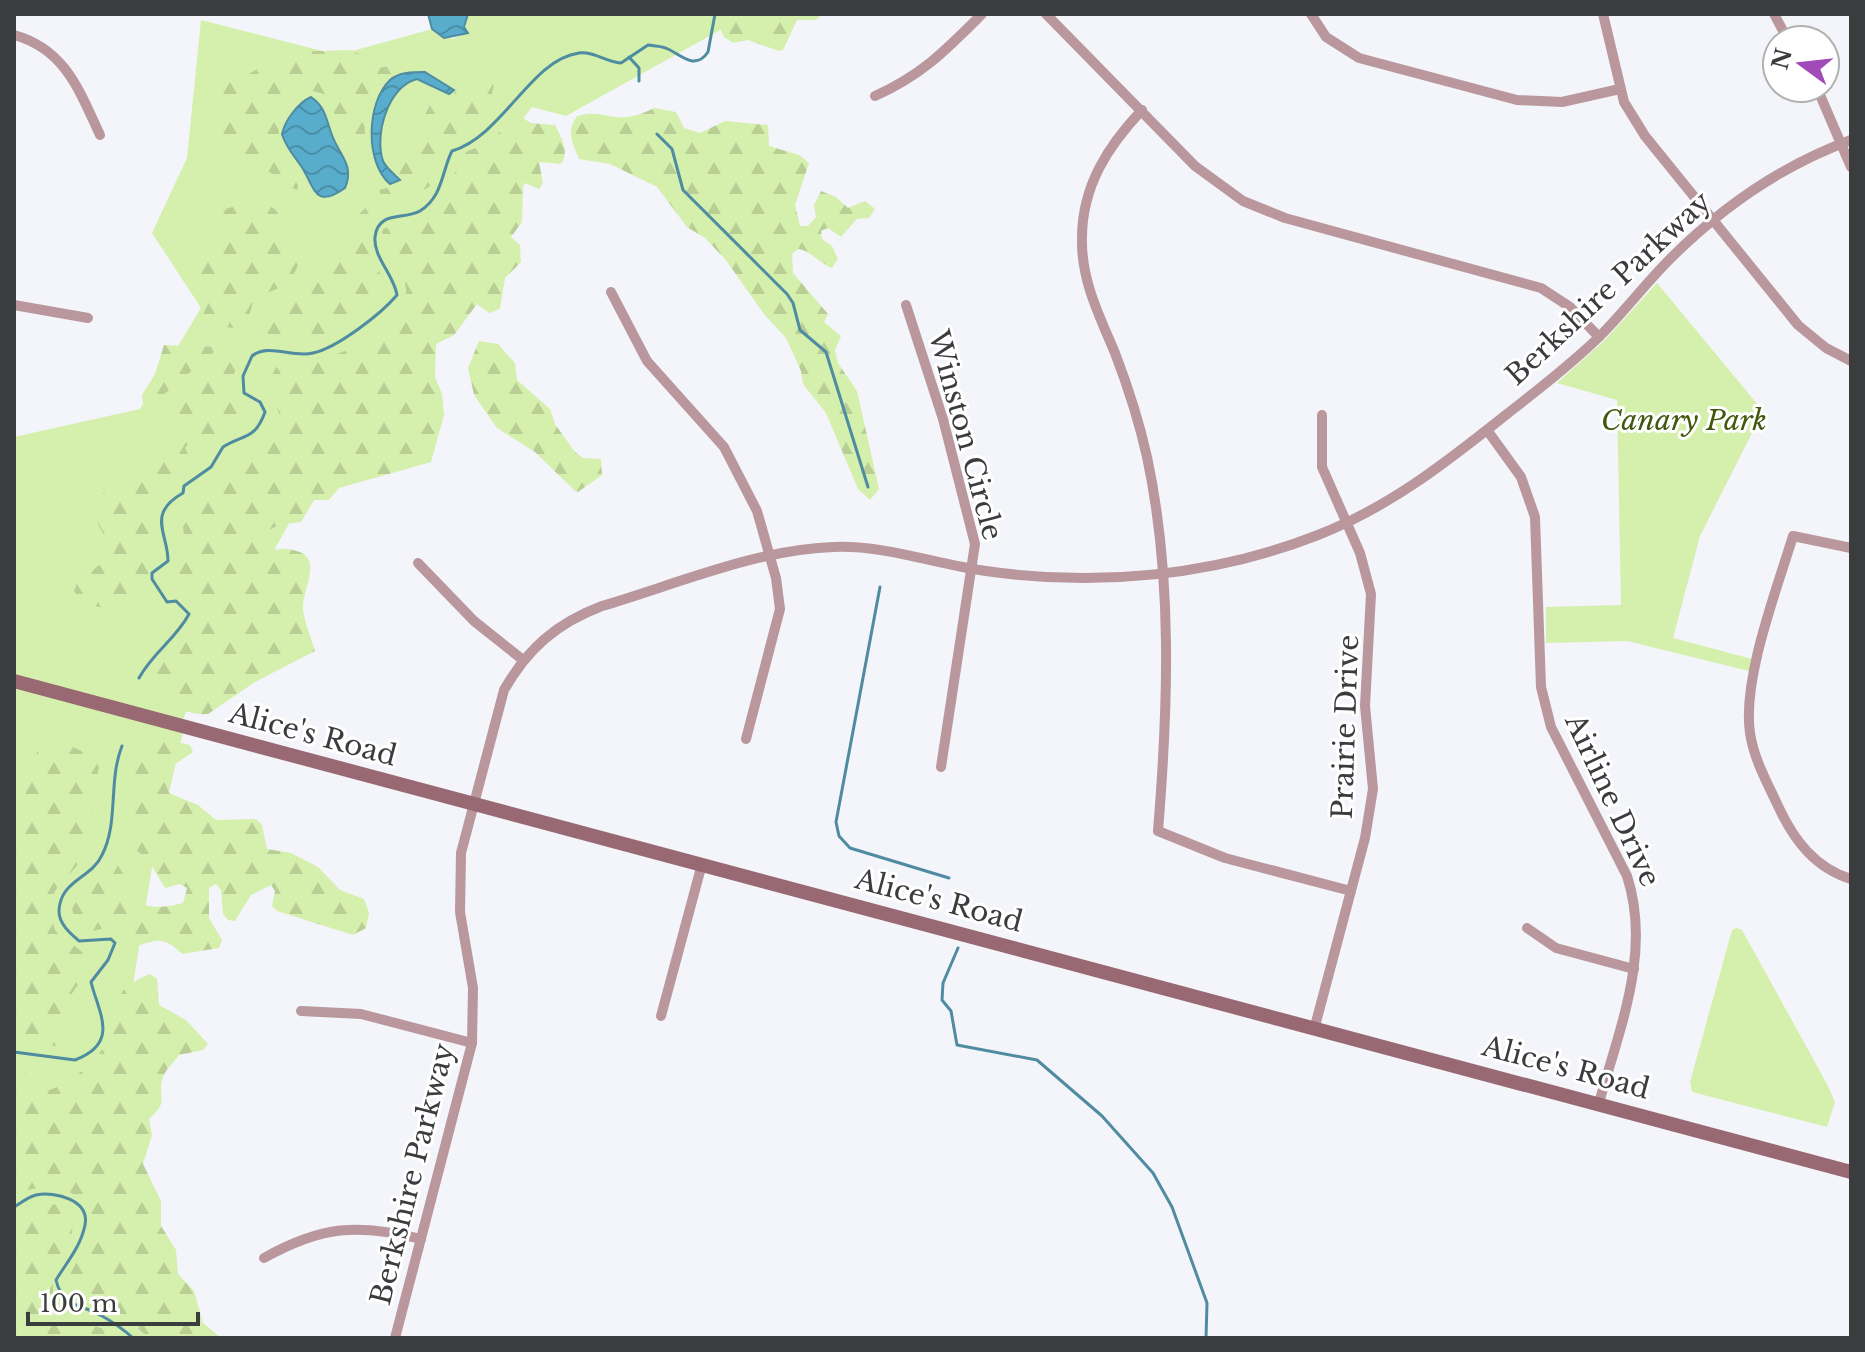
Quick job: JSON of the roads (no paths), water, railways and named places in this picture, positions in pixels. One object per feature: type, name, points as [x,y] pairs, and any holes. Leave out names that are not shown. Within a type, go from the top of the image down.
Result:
[{"type":"main road","name":"Alice's Road","points":[[14,681],[1315,1026],[1851,1172]]},
{"type":"street","points":[[875,96],[908,81],[931,65],[982,14]]},
{"type":"street","points":[[1046,14],[1207,176],[1263,211],[1541,288],[1570,307],[1599,337]]},
{"type":"street","points":[[1311,14],[1334,44],[1359,58],[1517,100],[1562,102],[1620,89]]},
{"type":"street","points":[[1603,14],[1620,89],[1632,118],[1798,325],[1826,348],[1851,361]]},
{"type":"street","points":[[14,35],[41,44],[57,56],[71,73],[100,135]]},
{"type":"street","points":[[1826,104],[1846,142],[1851,167]]},
{"type":"street","points":[[1142,110],[1118,136],[1100,165],[1086,204],[1082,237],[1088,288],[1123,374],[1142,436],[1155,505],[1166,691],[1158,831],[1225,858],[1351,891]]},
{"type":"street","name":"Berkshire Parkway","points":[[395,1338],[472,1043],[473,988],[460,912],[459,875],[471,803],[496,710],[523,660],[550,633],[580,615],[770,556],[810,548],[859,547],[973,569],[1073,577],[1160,574],[1235,562],[1296,544],[1345,523],[1423,480],[1599,337],[1669,260],[1713,219],[1765,183],[1846,142]]},
{"type":"street","points":[[611,292],[647,361],[709,428],[737,467],[757,511],[779,593],[778,624],[746,739]]},
{"type":"street","points":[[14,305],[88,318]]},
{"type":"street","name":"Winston Circle","points":[[906,305],[943,419],[972,531],[973,569],[941,767]]},
{"type":"street","name":"Prairie Drive","points":[[1315,1026],[1371,812],[1372,770],[1365,706],[1373,615],[1366,572],[1322,467],[1322,415]]},
{"type":"street","name":"Airline Drive","points":[[1487,430],[1521,477],[1535,517],[1541,687],[1551,727],[1627,876],[1638,922],[1634,969],[1599,1103]]},
{"type":"street","points":[[1851,548],[1793,536],[1750,693],[1750,736],[1763,773],[1798,841],[1824,867],[1851,879]]},
{"type":"street","points":[[418,563],[474,621],[523,660]]},
{"type":"street","points":[[661,1016],[702,864]]},
{"type":"street","points":[[1527,928],[1556,948],[1634,969]]},
{"type":"street","points":[[301,1011],[361,1014],[472,1043]]},
{"type":"street","points":[[264,1258],[289,1244],[329,1230],[370,1228],[421,1239]]},
{"type":"water","points":[[428,14],[468,14],[464,27],[468,33],[444,38],[432,29]]},
{"type":"water","points":[[425,72],[454,90],[449,94],[417,79],[407,83],[391,101],[380,138],[383,161],[400,180],[390,184],[376,162],[373,148],[376,103],[382,90],[394,77]]},
{"type":"water","points":[[311,97],[323,109],[347,166],[345,188],[327,197],[321,196],[313,188],[282,134],[293,112]]},
{"type":"waterway","points":[[139,678],[189,614],[176,601],[167,602],[152,579],[152,573],[168,561],[162,516],[172,501],[183,493],[184,486],[211,467],[223,447],[253,432],[261,421],[265,412],[260,402],[244,393],[243,376],[252,356],[266,351],[305,354],[323,350],[358,329],[390,303],[397,295],[377,252],[377,228],[387,219],[414,214],[428,205],[438,191],[452,151],[487,130],[546,69],[579,53],[621,63],[648,45],[666,48],[688,60],[698,60],[708,52],[715,14]]},
{"type":"waterway","points":[[629,57],[639,68],[639,81]]},
{"type":"waterway","points":[[657,134],[672,149],[683,190],[787,294],[793,303],[800,330],[826,352],[868,487]]},
{"type":"waterway","points":[[880,587],[836,822],[839,836],[850,848],[949,878]]},
{"type":"waterway","points":[[14,1052],[75,1060],[89,1053],[102,1036],[101,1016],[91,982],[108,960],[115,943],[111,939],[79,941],[63,924],[59,911],[65,893],[97,863],[107,842],[115,773],[122,746]]},
{"type":"waterway","points":[[958,948],[943,983],[942,1000],[951,1011],[957,1045],[1037,1060],[1102,1116],[1153,1173],[1172,1207],[1207,1303],[1206,1338]]},
{"type":"waterway","points":[[14,1207],[30,1197],[44,1194],[61,1196],[77,1203],[85,1216],[85,1225],[73,1254],[56,1280],[59,1289],[68,1301],[106,1318],[133,1338]]},
{"type":"park label","name":"Canary Park","points":[[1684,420]]}]
